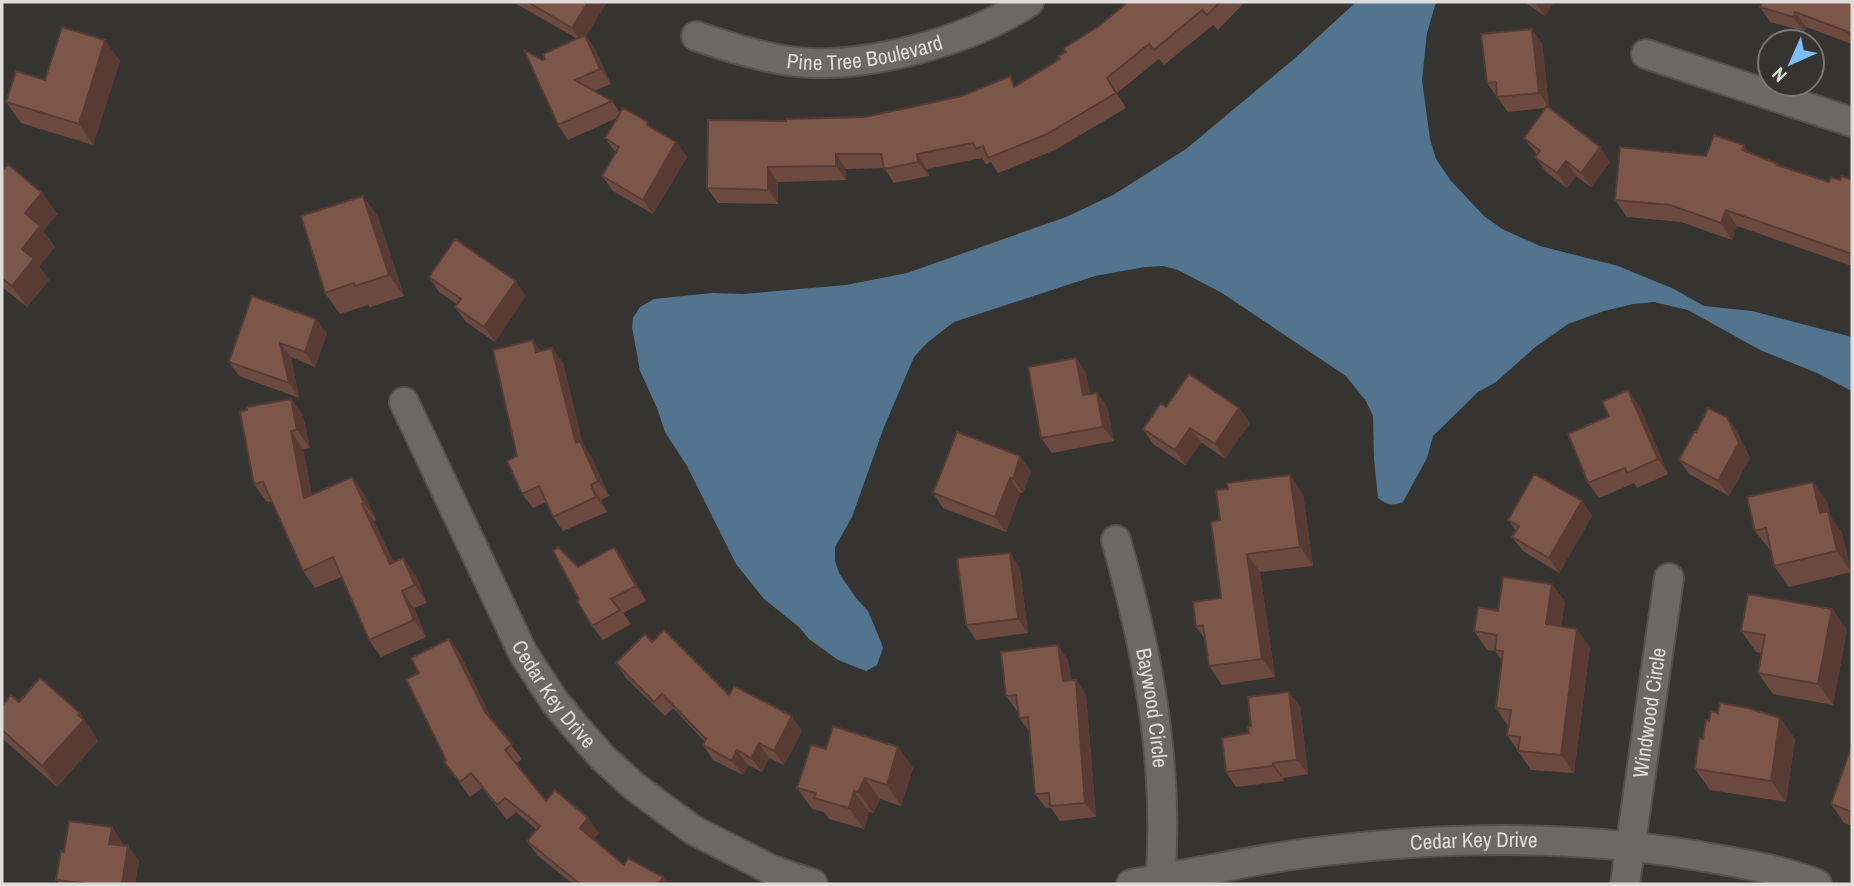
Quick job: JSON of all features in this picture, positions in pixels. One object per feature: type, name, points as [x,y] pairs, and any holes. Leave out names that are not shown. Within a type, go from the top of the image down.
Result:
[{"type":"street","name":"Pine Tree Boulevard","points":[[696,36],[724,48],[783,60],[844,61],[888,56],[944,41],[971,31],[1029,2]]},
{"type":"street","points":[[1646,54],[1852,122]]},
{"type":"street","name":"Cedar Key Drive","points":[[404,402],[523,653],[546,690],[573,724],[603,758],[635,787],[693,830],[772,870],[813,884]]},
{"type":"street","name":"Baywood Circle","points":[[1116,541],[1137,612],[1152,685],[1162,805],[1160,882]]},
{"type":"street","name":"Windwood Circle","points":[[1625,884],[1669,578]]},
{"type":"street","name":"Cedar Key Drive","points":[[1131,884],[1160,882],[1301,854],[1409,844],[1498,840],[1573,841],[1631,846],[1741,863],[1817,884]]},
{"type":"water","points":[[1356,2],[1436,2],[1427,33],[1422,80],[1430,139],[1436,159],[1451,181],[1484,216],[1502,229],[1540,246],[1618,266],[1674,289],[1704,306],[1752,311],[1852,337],[1852,391],[1817,373],[1760,350],[1688,310],[1654,302],[1604,311],[1568,324],[1534,348],[1496,382],[1478,392],[1433,436],[1427,458],[1403,502],[1390,504],[1378,498],[1373,416],[1366,401],[1346,376],[1222,293],[1178,270],[1163,266],[1145,267],[1095,276],[954,322],[914,357],[884,427],[852,517],[835,547],[835,561],[839,573],[868,611],[881,642],[883,648],[877,665],[866,671],[838,660],[809,639],[799,627],[764,599],[736,564],[687,466],[665,432],[640,371],[632,327],[633,318],[640,307],[654,299],[846,285],[907,273],[1066,217],[1113,195],[1186,149],[1294,59]]},
{"type":"building","points":[[528,2],[588,2],[572,28]]},
{"type":"building","points":[[1128,2],[1220,2],[1207,15],[1202,10],[1154,50],[1149,44],[1107,78],[1116,93],[1045,135],[988,158],[983,146],[976,149],[973,143],[917,154],[918,162],[884,169],[881,154],[836,154],[836,166],[768,167],[768,190],[707,188],[708,120],[786,121],[865,117],[962,96],[1010,76],[1014,87],[1060,59],[1058,56],[1066,52],[1064,48],[1099,26]]},
{"type":"building","points":[[1762,2],[1852,2],[1852,36],[1846,31],[1795,12],[1793,17],[1760,7]]},
{"type":"building","points":[[62,27],[105,40],[79,124],[6,102],[16,71],[45,80]]},
{"type":"building","points":[[1532,29],[1539,93],[1497,97],[1496,82],[1487,83],[1481,34]]},
{"type":"building","points":[[585,35],[600,69],[575,80],[612,101],[558,125],[524,50],[542,60],[545,59],[543,54]]},
{"type":"building","points":[[1547,106],[1600,147],[1581,173],[1566,161],[1557,173],[1535,157],[1540,151],[1524,138]]},
{"type":"building","points":[[623,108],[676,142],[643,200],[602,176],[619,147],[605,138]]},
{"type":"building","points":[[1714,135],[1744,145],[1742,150],[1777,165],[1829,182],[1831,177],[1840,180],[1842,176],[1852,180],[1852,254],[1726,210],[1721,223],[1670,205],[1615,200],[1620,147],[1706,156]]},
{"type":"building","points":[[8,164],[42,193],[25,213],[40,226],[22,249],[34,259],[12,286],[2,278],[2,171]]},
{"type":"building","points":[[363,196],[389,275],[325,293],[301,216]]},
{"type":"building","points":[[455,239],[516,281],[484,327],[455,307],[461,299],[429,277]]},
{"type":"building","points":[[252,296],[316,319],[305,352],[280,343],[289,383],[229,362]]},
{"type":"building","points":[[533,340],[536,352],[552,348],[576,443],[580,441],[598,481],[591,485],[596,497],[553,517],[539,486],[522,494],[507,461],[517,456],[493,350]]},
{"type":"building","points":[[1076,358],[1083,395],[1097,393],[1103,427],[1041,438],[1028,367]]},
{"type":"building","points":[[1189,374],[1239,408],[1215,444],[1190,428],[1175,450],[1143,429],[1161,403],[1166,407]]},
{"type":"building","points":[[1628,390],[1658,459],[1627,473],[1625,468],[1588,483],[1568,434],[1609,416],[1602,402]]},
{"type":"building","points":[[291,399],[297,430],[291,431],[304,498],[352,477],[390,564],[403,558],[415,585],[402,591],[414,620],[369,640],[333,557],[303,571],[263,482],[254,484],[240,412],[247,410],[247,407]]},
{"type":"building","points":[[1708,408],[1727,417],[1739,443],[1718,481],[1679,460]]},
{"type":"building","points":[[957,432],[1020,456],[1013,479],[1010,478],[995,517],[933,493]]},
{"type":"building","points":[[1534,474],[1582,501],[1549,558],[1512,537],[1519,526],[1508,520]]},
{"type":"building","points":[[1290,475],[1300,547],[1247,554],[1262,659],[1209,666],[1203,625],[1196,627],[1193,602],[1221,598],[1211,522],[1220,520],[1216,490],[1228,489],[1227,483]]},
{"type":"building","points":[[1813,482],[1820,513],[1828,511],[1837,551],[1774,566],[1766,528],[1755,531],[1747,497]]},
{"type":"building","points":[[558,547],[578,567],[614,547],[636,586],[611,599],[620,610],[592,626],[553,551]]},
{"type":"building","points":[[1010,553],[1018,619],[966,625],[957,558]]},
{"type":"building","points":[[1503,577],[1552,584],[1546,624],[1577,629],[1561,755],[1518,751],[1520,737],[1507,735],[1511,710],[1496,708],[1503,651],[1495,650],[1497,635],[1474,631],[1478,607],[1498,611]]},
{"type":"building","points":[[1748,594],[1832,609],[1818,684],[1758,673],[1765,635],[1741,631]]},
{"type":"building","points":[[664,630],[729,695],[734,686],[792,716],[774,751],[759,743],[751,758],[737,750],[732,761],[703,745],[706,739],[662,694],[654,702],[616,663],[645,634],[652,642]]},
{"type":"building","points":[[449,639],[485,712],[512,744],[505,750],[546,801],[555,790],[588,818],[580,828],[624,865],[628,858],[663,877],[659,884],[580,884],[527,841],[540,826],[505,798],[497,805],[471,773],[460,782],[444,762],[446,760],[406,679],[419,673],[411,658]]},
{"type":"building","points":[[1058,645],[1063,681],[1076,680],[1085,803],[1050,806],[1049,793],[1035,794],[1028,717],[1019,718],[1016,695],[1006,696],[1001,652]]},
{"type":"building","points":[[40,678],[80,713],[78,715],[84,720],[42,766],[2,730],[2,706],[11,695],[19,702]]},
{"type":"building","points":[[1289,692],[1297,760],[1226,772],[1222,738],[1249,733],[1248,727],[1251,726],[1248,697]]},
{"type":"building","points":[[1720,703],[1780,718],[1771,781],[1695,769],[1699,738],[1703,739],[1706,720],[1709,721],[1711,711],[1718,713]]},
{"type":"building","points":[[833,726],[898,747],[887,785],[865,778],[858,792],[854,791],[849,808],[814,798],[816,793],[797,788],[811,745],[826,749]]},
{"type":"building","points":[[1852,745],[1852,812],[1831,804]]},
{"type":"building","points":[[69,821],[112,827],[109,844],[128,846],[122,884],[56,880]]}]
